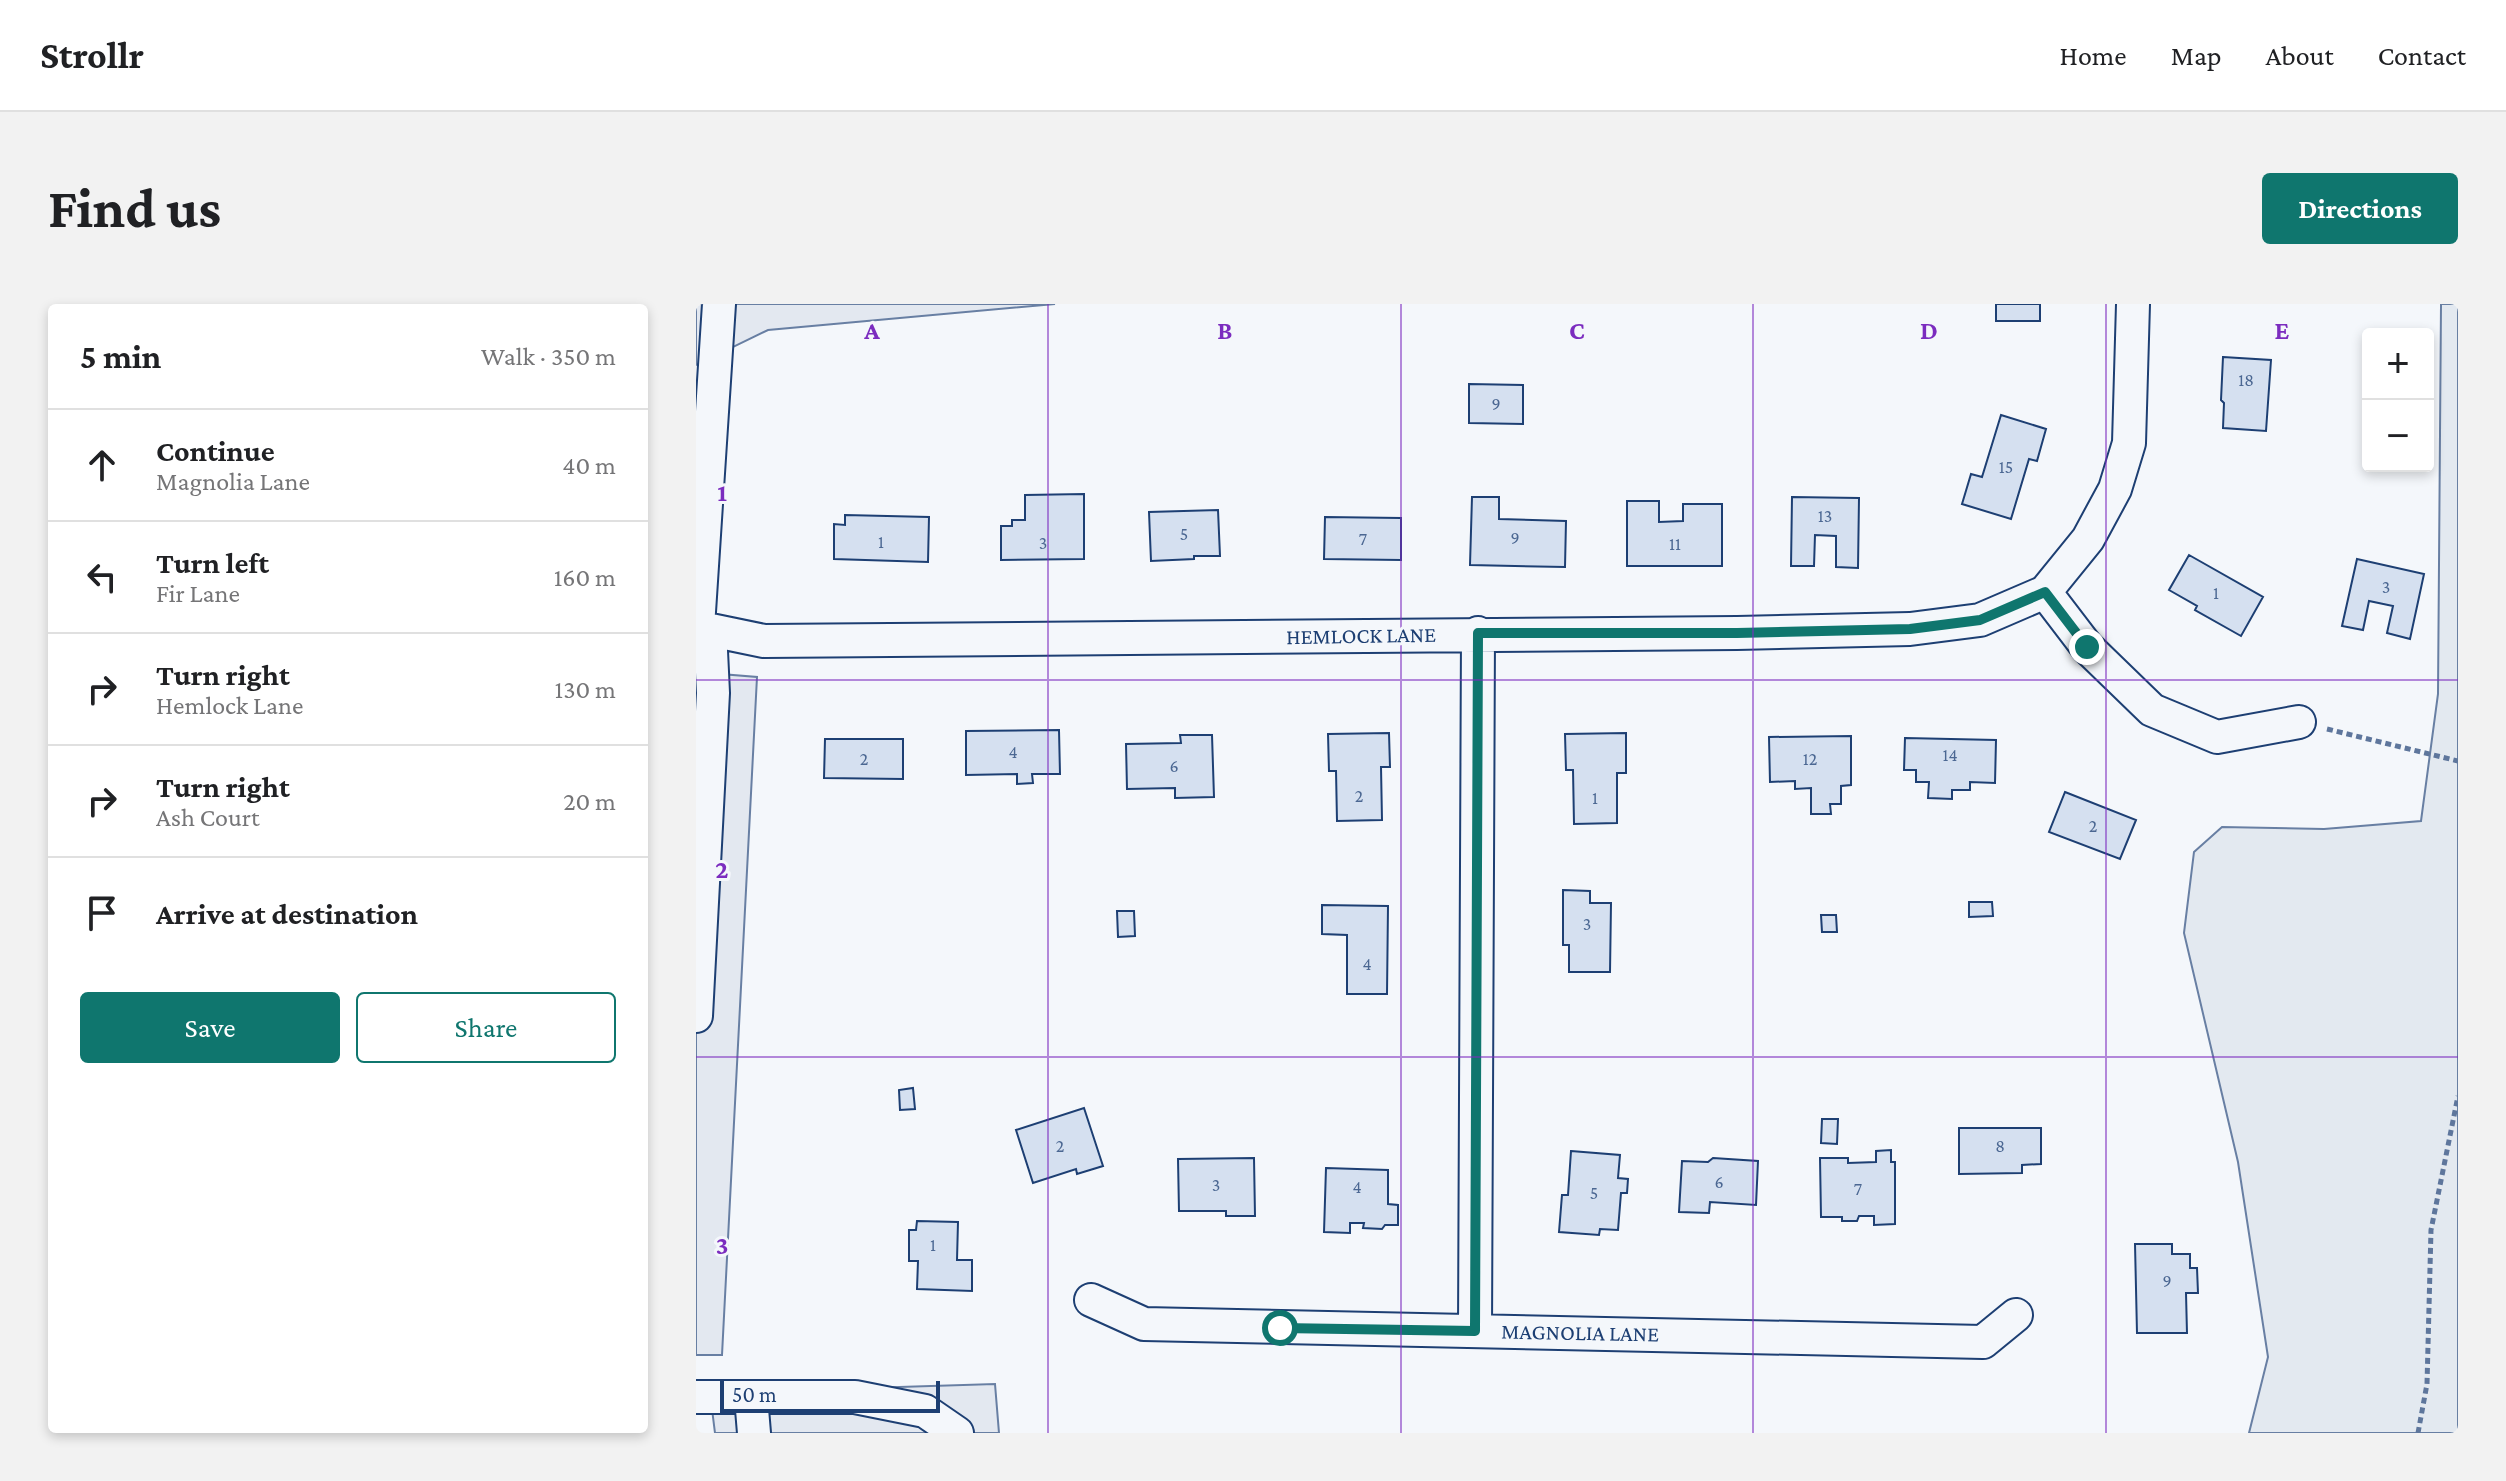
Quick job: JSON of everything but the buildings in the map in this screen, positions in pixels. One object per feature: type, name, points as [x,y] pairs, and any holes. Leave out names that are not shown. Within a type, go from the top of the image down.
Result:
[{"type":"street","points":[[696,1016],[713,693],[701,628],[719,304]]},
{"type":"street","name":"HEMLOCK LANE","points":[[701,628],[764,641],[1737,633],[1910,629],[1980,620],[2045,592],[2088,539],[2115,489],[2129,443],[2133,304]]},
{"type":"street","points":[[2045,592],[2087,647],[2152,710],[2217,737],[2299,722]]},
{"type":"street","points":[[1475,1331],[1478,633]]},
{"type":"street","name":"MAGNOLIA LANE","points":[[1091,1300],[1144,1324],[1983,1342],[2016,1315]]},
{"type":"street","points":[[696,1397],[855,1397],[925,1411],[957,1433]]},
{"type":"street","points":[[751,1397],[754,1433]]},
{"type":"path","points":[[2299,722],[2458,761]]},
{"type":"path","points":[[2418,1433],[2427,1384],[2431,1230],[2458,1096]]},
{"type":"shaded area","points":[[696,304],[1055,304],[768,330],[696,365]]},
{"type":"shaded area","points":[[2441,304],[2458,304],[2458,1433],[2249,1433],[2268,1357],[2238,1162],[2184,933],[2194,852],[2222,827],[2324,829],[2421,821],[2438,694]]},
{"type":"shaded area","points":[[696,672],[757,677],[722,1355],[696,1355]]},
{"type":"shaded area","points":[[995,1384],[999,1433],[715,1433],[710,1393]]},
{"type":"route","points":[[1280,1328],[1475,1331],[1478,633],[1910,629],[1980,620],[2045,592],[2087,647]]}]
